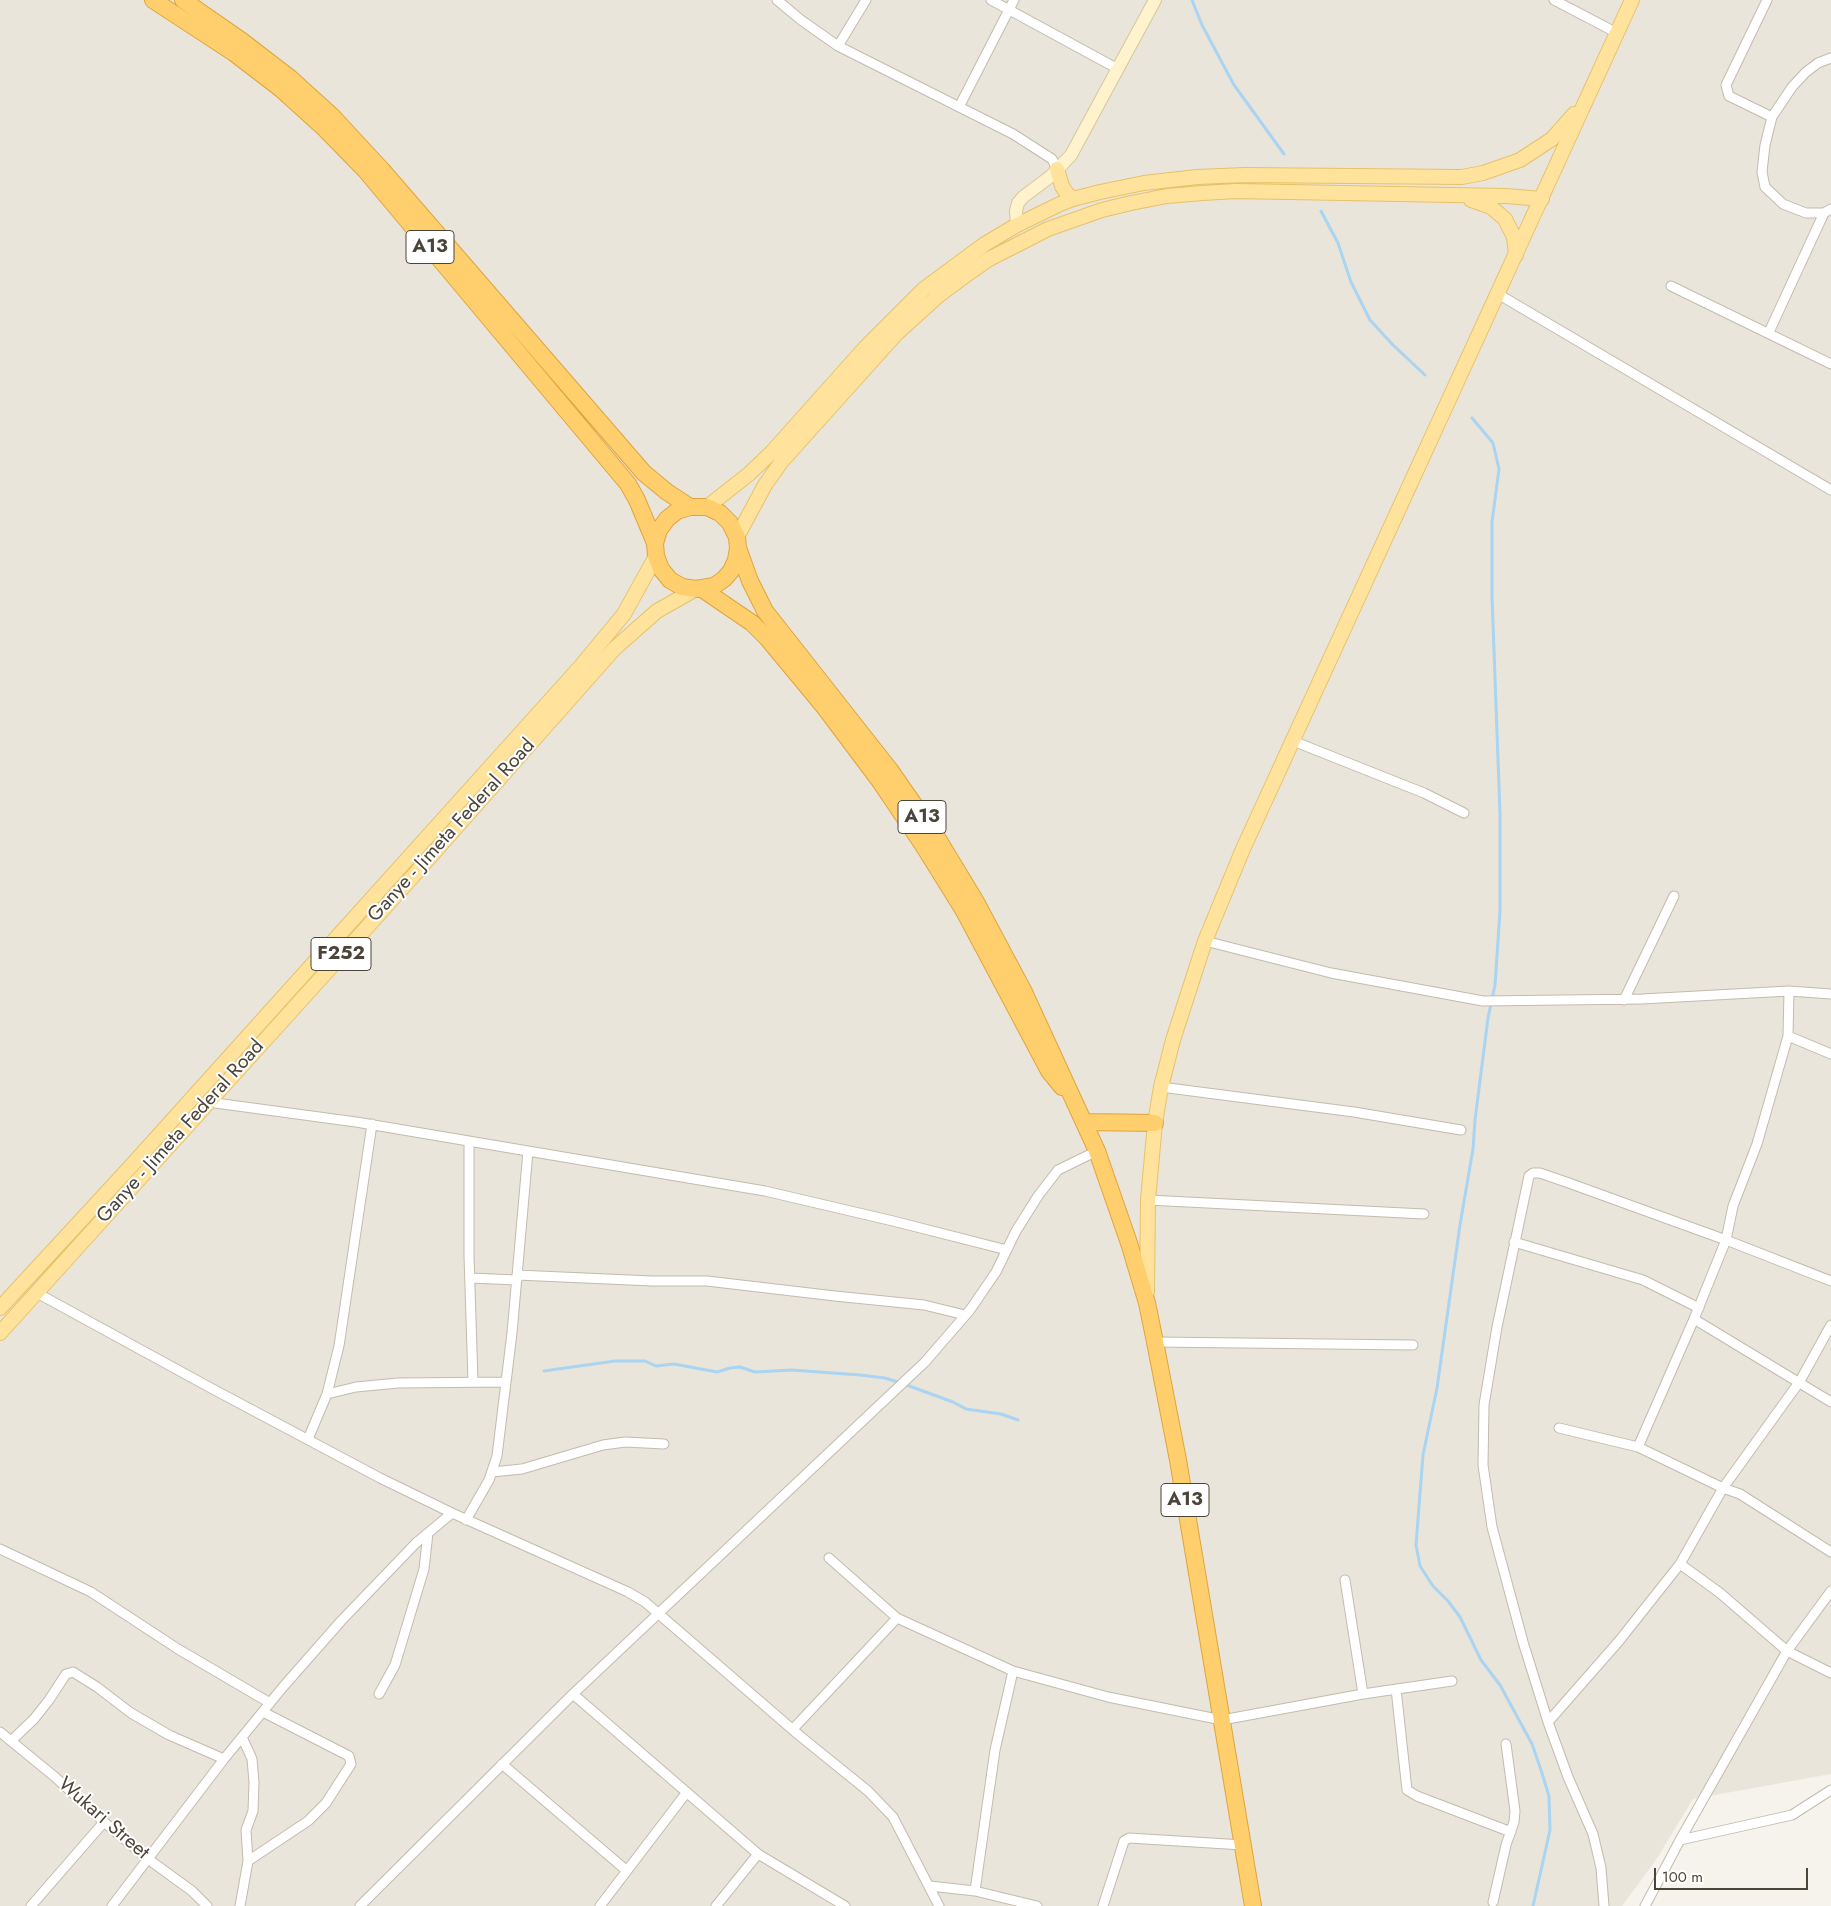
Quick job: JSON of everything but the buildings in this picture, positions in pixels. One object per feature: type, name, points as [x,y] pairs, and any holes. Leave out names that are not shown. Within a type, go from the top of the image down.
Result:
[{"type":"highway","name":"A13","points":[[153,0],[234,53],[280,89],[323,127],[366,171],[628,484],[637,500],[656,550],[661,569],[670,580],[682,587],[699,589],[752,623],[767,638],[825,708],[923,845],[964,911],[1049,1071],[1077,1105]]},
{"type":"highway","name":"A13","points":[[183,0],[242,41],[290,78],[333,117],[644,473],[667,492],[690,507]]},
{"type":"highway","points":[[656,550],[659,530],[667,519],[677,511],[690,507],[706,507]]},
{"type":"highway","name":"A13","points":[[706,507],[720,513],[730,523],[755,593],[764,610],[890,770],[936,836],[976,902],[1024,992],[1098,1151],[1147,1303],[1178,1460],[1253,1906]]},
{"type":"highway","points":[[699,589],[714,586],[727,575],[736,560],[737,542]]},
{"type":"highway","points":[[1084,1122],[1155,1123]]},
{"type":"main road","points":[[1147,1303],[1148,1200],[1155,1123],[1161,1087],[1176,1032],[1205,941],[1243,850],[1632,0]]},
{"type":"main road","points":[[706,507],[749,474],[772,452],[864,349],[924,289],[978,249],[1017,225],[1073,198],[1144,183],[1197,177],[1462,177],[1483,173],[1520,160],[1536,151],[1552,140],[1584,102]]},
{"type":"main road","points":[[1057,170],[1062,186],[1067,194],[1073,198]]},
{"type":"main road","points":[[737,542],[765,486],[782,461],[897,333],[938,295],[989,259],[1048,229],[1102,210],[1131,203],[1203,192],[1506,196],[1542,199]]},
{"type":"main road","points":[[1458,196],[1479,202],[1499,212],[1511,228],[1516,256]]},
{"type":"main road","name":"Ganye - Jimeta Federal Road","points":[[0,1308],[132,1165],[581,666],[624,614],[656,550]]},
{"type":"main road","name":"Ganye - Jimeta Federal Road","points":[[0,1333],[407,882],[614,649],[657,611],[699,589]]},
{"type":"street","points":[[777,0],[801,20],[838,46],[1021,139],[1052,159],[1057,170]]},
{"type":"street","points":[[838,46],[866,0]]},
{"type":"street","points":[[991,0],[1118,69]]},
{"type":"street","points":[[959,107],[1014,0]]},
{"type":"street","points":[[1017,225],[1016,210],[1018,203],[1023,196],[1052,176],[1071,155],[1155,0]]},
{"type":"street","points":[[1554,0],[1617,33]]},
{"type":"street","points":[[1767,0],[1726,85],[1729,96],[1772,117]]},
{"type":"street","points":[[1827,211],[1806,213],[1783,204],[1765,187],[1762,172],[1764,145],[1772,117],[1792,87],[1806,72],[1818,63],[1831,58]]},
{"type":"street","points":[[1769,332],[1827,211]]},
{"type":"street","points":[[1671,286],[1769,332],[1831,364]]},
{"type":"street","points":[[1498,294],[1830,488]]},
{"type":"street","points":[[1293,741],[1424,793],[1464,813]]},
{"type":"street","points":[[1624,1000],[1674,896]]},
{"type":"street","points":[[1205,941],[1331,973],[1483,1001],[1624,1000],[1789,991],[1831,994]]},
{"type":"street","points":[[1638,1447],[1699,1308],[1726,1240],[1733,1206],[1757,1144],[1788,1036],[1789,991]]},
{"type":"street","points":[[1788,1036],[1831,1054]]},
{"type":"street","points":[[1161,1087],[1354,1112],[1461,1130]]},
{"type":"street","points":[[208,1102],[372,1124],[765,1191],[893,1220],[1007,1250]]},
{"type":"street","points":[[308,1439],[327,1394],[339,1346],[372,1124]]},
{"type":"street","points":[[469,1141],[473,1382]]},
{"type":"street","points":[[466,1520],[492,1472],[497,1456],[517,1277],[528,1151]]},
{"type":"street","points":[[360,1906],[573,1694],[925,1362],[965,1315],[996,1272],[1038,1196],[1058,1170],[1098,1151]]},
{"type":"street","points":[[1604,1906],[1601,1868],[1593,1834],[1568,1776],[1548,1722],[1523,1642],[1492,1527],[1482,1465],[1484,1405],[1514,1242],[1529,1176],[1533,1173],[1540,1173],[1726,1240],[1831,1281]]},
{"type":"street","points":[[1148,1200],[1424,1214]]},
{"type":"street","points":[[1514,1242],[1643,1280],[1699,1308]]},
{"type":"street","points":[[470,1278],[517,1277],[707,1281],[924,1305],[965,1315]]},
{"type":"street","points":[[37,1293],[209,1387],[452,1513],[628,1592],[658,1613],[793,1730],[868,1791],[893,1817],[939,1906]]},
{"type":"street","points":[[1694,1319],[1831,1402]]},
{"type":"street","points":[[1548,1722],[1619,1641],[1680,1564],[1723,1488],[1800,1382],[1831,1325]]},
{"type":"street","points":[[1155,1342],[1413,1345]]},
{"type":"street","points":[[327,1394],[356,1387],[390,1384],[506,1382]]},
{"type":"street","points":[[1559,1428],[1638,1447],[1723,1488],[1740,1494],[1831,1552]]},
{"type":"street","points":[[492,1472],[522,1469],[595,1448],[626,1442],[664,1444]]},
{"type":"street","points":[[112,1906],[224,1759],[270,1703],[341,1621],[416,1543],[452,1513]]},
{"type":"street","points":[[379,1694],[395,1665],[424,1569],[428,1533]]},
{"type":"street","points":[[0,1549],[91,1592],[178,1649],[270,1703]]},
{"type":"street","points":[[829,1558],[896,1618],[1013,1671],[1108,1697],[1222,1720],[1363,1694],[1452,1681]]},
{"type":"street","points":[[1680,1564],[1720,1593],[1787,1652],[1831,1673]]},
{"type":"street","points":[[1345,1580],[1363,1694]]},
{"type":"street","points":[[1645,1906],[1680,1840],[1787,1652],[1831,1590]]},
{"type":"street","points":[[793,1730],[896,1618]]},
{"type":"street","points":[[975,1891],[995,1750],[1013,1671]]},
{"type":"street","points":[[11,1741],[34,1720],[66,1674],[72,1672],[97,1687],[131,1713],[169,1735],[224,1759]]},
{"type":"street","points":[[1396,1689],[1407,1790],[1417,1796],[1511,1832]]},
{"type":"street","points":[[573,1694],[758,1854],[845,1906]]},
{"type":"street","points":[[248,1861],[308,1821],[326,1803],[351,1764],[348,1756],[263,1712]]},
{"type":"street","name":"Wukari Street","points":[[0,1732],[55,1777],[148,1859],[192,1891],[207,1906]]},
{"type":"street","points":[[240,1906],[248,1861],[246,1830],[253,1811],[254,1782],[252,1759],[242,1737]]},
{"type":"street","points":[[1493,1902],[1515,1811],[1506,1744]]},
{"type":"street","points":[[502,1764],[627,1871]]},
{"type":"street","points":[[1680,1840],[1792,1816],[1831,1790]]},
{"type":"street","points":[[600,1906],[687,1792]]},
{"type":"street","points":[[30,1906],[104,1822]]},
{"type":"street","points":[[1103,1906],[1124,1841],[1129,1838],[1243,1845]]},
{"type":"street","points":[[716,1906],[758,1854]]},
{"type":"street","points":[[930,1886],[975,1891],[1037,1906]]},
{"type":"shaded area","points":[[0,0],[1831,0],[1831,1774],[1693,1799],[1656,1860],[1622,1906],[0,1906]]},
{"type":"waterway","points":[[1192,0],[1202,25],[1234,85],[1284,154]]},
{"type":"waterway","points":[[1321,211],[1338,243],[1351,282],[1370,320],[1425,375]]},
{"type":"waterway","points":[[1472,418],[1493,443],[1499,469],[1492,522],[1492,597],[1500,813],[1500,911],[1495,985],[1488,1018],[1473,1149],[1460,1225],[1437,1388],[1423,1455],[1416,1545],[1420,1566],[1433,1586],[1460,1617],[1481,1660],[1500,1685],[1532,1744],[1541,1770],[1549,1796],[1550,1830],[1533,1906]]},
{"type":"waterway","points":[[544,1371],[615,1361],[645,1361],[656,1366],[674,1364],[717,1372],[740,1367],[755,1372],[792,1370],[860,1375],[885,1378],[953,1402],[966,1409],[1001,1414],[1018,1420]]}]
